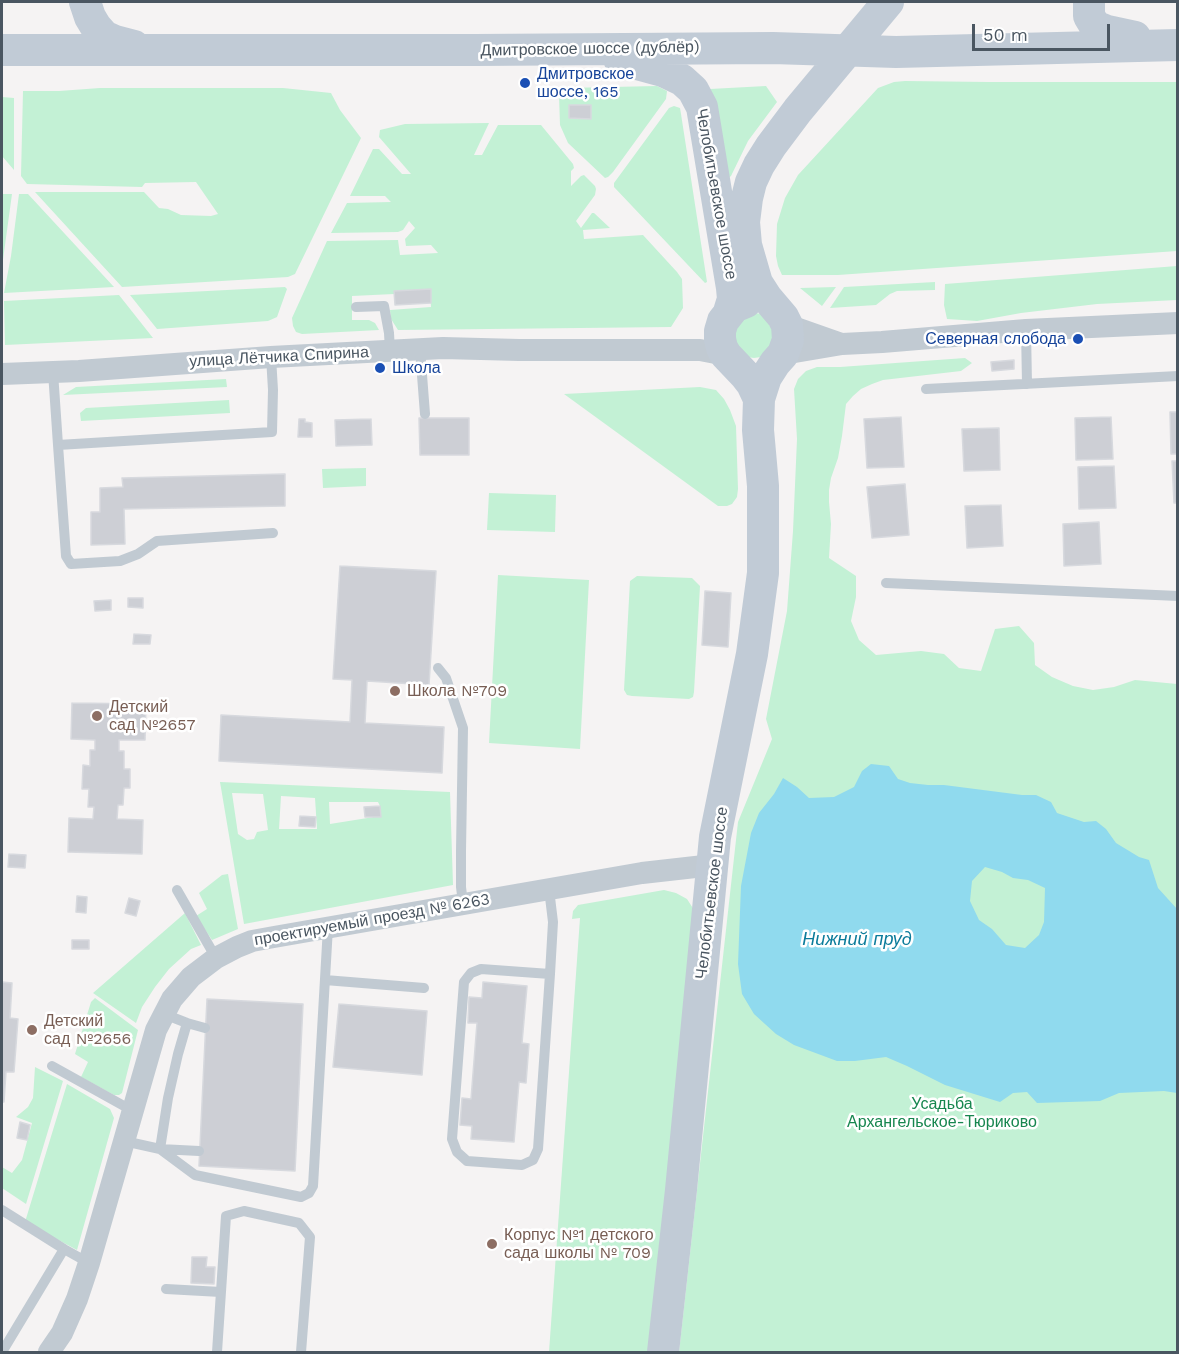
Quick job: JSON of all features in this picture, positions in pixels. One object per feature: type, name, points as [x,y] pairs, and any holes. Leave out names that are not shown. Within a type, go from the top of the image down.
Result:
[{"type":"street","points":[[85,2],[90,17],[104,36],[129,45],[166,51]]},
{"type":"street","name":"Челобитьевское шоссе","points":[[663,1353],[715,837],[752,654],[763,573],[763,486],[758,430],[759,399],[781,338],[766,297],[757,283],[747,245],[744,222],[747,198],[751,182],[771,146],[847,51],[867,14],[888,2]]},
{"type":"street","points":[[1089,2],[1089,16],[1095,26],[1107,32],[1178,45]]},
{"type":"street","name":"Дмитровское шоссе (дублёр)","points":[[2,50],[773,48],[908,52],[1178,45]]},
{"type":"street","name":"Челобитьевское шоссе","points":[[581,48],[663,71],[682,80],[693,90],[702,107],[733,299],[722,343]]},
{"type":"street","name":"Челобитьевское шоссе","points":[[722,343],[740,304],[754,301],[767,304],[781,338]]},
{"type":"street","name":"Челобитьевское шоссе","points":[[781,338],[842,344],[1026,330],[1178,322]]},
{"type":"street","points":[[722,343],[746,369],[753,370],[764,368],[781,338]]},
{"type":"street","points":[[722,343],[752,384],[759,399]]},
{"type":"street","name":"улица Лётчика Спирина","points":[[2,374],[443,348],[519,350],[722,343]]},
{"type":"street","name":"проектируемый проезд № 6263","points":[[49,1353],[62,1334],[89,1263],[156,1030],[172,999],[191,977],[216,958],[252,941],[549,888],[642,873],[713,865]]},
{"type":"lane","points":[[356,307],[384,306],[390,351]]},
{"type":"lane","points":[[1026,330],[1028,384]]},
{"type":"lane","points":[[420,349],[425,414]]},
{"type":"lane","points":[[58,445],[272,432],[271,357]]},
{"type":"lane","points":[[53,372],[66,556],[71,564],[120,561],[138,554],[157,541],[273,533]]},
{"type":"lane","points":[[926,388],[1178,376]]},
{"type":"lane","points":[[886,583],[1178,596]]},
{"type":"lane","points":[[438,668],[446,678],[463,728],[461,851],[463,903]]},
{"type":"lane","points":[[549,888],[553,922],[550,974],[538,1149],[533,1160],[522,1165],[467,1161],[457,1152],[452,1139],[464,982],[471,972],[481,969],[550,974]]},
{"type":"lane","points":[[177,890],[216,958]]},
{"type":"lane","points":[[160,1149],[195,1175],[301,1197],[309,1192],[313,1186],[328,927]]},
{"type":"lane","points":[[325,980],[424,988]]},
{"type":"lane","points":[[165,1014],[205,1028]]},
{"type":"lane","points":[[160,1149],[168,1098],[187,1023]]},
{"type":"lane","points":[[52,1066],[133,1111]]},
{"type":"lane","points":[[124,1141],[160,1149],[199,1151]]},
{"type":"lane","points":[[2,1210],[64,1250],[89,1263]]},
{"type":"lane","points":[[216,1353],[226,1216],[244,1211],[299,1223],[310,1237],[301,1353]]},
{"type":"lane","points":[[2,1352],[64,1250]]},
{"type":"lane","points":[[166,1288],[221,1292]]},
{"type":"green space","points":[[905,81],[1177,82],[1177,251],[838,275],[782,275],[776,256],[777,224],[785,198],[798,175],[878,88]]},
{"type":"green space","points":[[657,86],[667,91],[666,99],[608,177],[605,178],[568,143],[560,125],[559,95],[566,88]]},
{"type":"green space","points":[[766,86],[777,102],[748,141],[731,176],[722,183],[710,89]]},
{"type":"green space","points":[[100,88],[283,88],[331,93],[340,110],[361,138],[295,274],[288,277],[122,287],[35,192],[144,192],[159,208],[181,215],[211,216],[218,214],[196,182],[145,183],[142,187],[27,184],[21,176],[23,91]]},
{"type":"green space","points":[[2,97],[14,98],[14,170],[2,156]]},
{"type":"green space","points":[[674,106],[680,108],[707,282],[705,283],[614,187],[614,183],[669,108]]},
{"type":"green space","points":[[489,123],[474,155],[482,155],[498,125],[541,125],[573,164],[571,186],[584,175],[595,186],[595,195],[576,221],[581,228],[594,213],[610,228],[583,230],[584,239],[643,235],[677,272],[682,279],[683,308],[671,327],[398,330],[391,319],[390,310],[431,307],[430,289],[352,296],[352,320],[369,320],[375,323],[379,330],[302,334],[296,332],[292,318],[327,241],[398,240],[400,255],[438,253],[431,245],[406,246],[405,239],[415,228],[409,221],[403,230],[398,232],[331,233],[347,203],[391,202],[385,196],[350,196],[373,149],[379,149],[402,174],[411,174],[379,137],[380,130],[405,124]]},
{"type":"green space","points":[[2,194],[12,194],[2,267]]},
{"type":"green space","points":[[19,194],[28,194],[114,287],[4,293]]},
{"type":"green space","points":[[1177,266],[1177,300],[1097,304],[977,321],[947,319],[944,305],[945,284]]},
{"type":"green space","points":[[935,282],[935,290],[897,291],[876,305],[830,308],[844,287]]},
{"type":"green space","points":[[285,287],[287,289],[277,317],[268,321],[157,329],[130,295]]},
{"type":"green space","points":[[836,287],[822,306],[800,288]]},
{"type":"green space","points":[[119,295],[153,338],[5,345],[4,301]]},
{"type":"green space","points":[[755,313],[762,314],[777,336],[761,357],[754,358],[747,357],[736,348],[733,328],[737,322]]},
{"type":"green space","name":"Усадьба Архангельское-Тюриково","points":[[965,358],[972,363],[961,371],[883,380],[861,389],[846,404],[838,458],[829,490],[831,524],[829,558],[856,576],[856,597],[851,621],[859,640],[876,655],[921,651],[944,654],[959,668],[981,671],[995,629],[1019,626],[1034,643],[1035,665],[1052,677],[1073,686],[1093,690],[1114,687],[1135,680],[1177,684],[1177,1352],[679,1352],[738,822],[772,739],[766,719],[787,611],[793,531],[797,439],[794,389],[798,379],[806,371],[817,367]]},
{"type":"green space","points":[[226,379],[227,387],[63,395],[76,387]]},
{"type":"green space","points":[[700,387],[716,390],[724,399],[736,426],[738,489],[737,497],[732,504],[727,506],[718,506],[564,394]]},
{"type":"green space","points":[[229,400],[230,413],[81,421],[80,413],[86,408]]},
{"type":"green space","points":[[366,468],[366,486],[323,488],[322,469]]},
{"type":"green space","points":[[489,493],[556,495],[555,532],[487,530]]},
{"type":"green space","points":[[498,575],[589,580],[580,749],[489,743]]},
{"type":"green space","points":[[637,576],[692,578],[700,586],[694,692],[693,697],[689,699],[632,696],[627,695],[624,690],[630,581]]},
{"type":"green space","points":[[220,782],[450,792],[453,885],[244,924]],"holes":[[[232,793],[263,794],[268,830],[257,832],[254,839],[247,840],[238,834]],[[281,796],[315,798],[317,829],[279,829]],[[329,802],[378,802],[380,806],[380,816],[330,824]]]},
{"type":"green space","points":[[228,874],[238,929],[212,940],[196,916],[207,909],[199,893],[222,875]]},
{"type":"green space","points":[[664,890],[687,899],[696,913],[651,1352],[549,1352],[580,918],[572,919],[573,911],[578,905]]},
{"type":"green space","points":[[185,913],[201,945],[191,949],[169,969],[142,1007],[136,1023],[93,993]]},
{"type":"green space","points":[[95,998],[138,1030],[122,1093],[119,1095],[114,1095],[81,1077],[88,1062],[75,1054],[91,1002]]},
{"type":"green space","points":[[35,1067],[63,1081],[26,1204],[2,1188],[2,1167],[12,1173],[22,1160],[32,1123],[16,1117],[28,1107],[33,1098]]},
{"type":"green space","points":[[67,1084],[110,1109],[114,1118],[77,1250],[25,1222]]},
{"type":"water","name":"Нижний пруд","points":[[871,764],[889,766],[898,779],[910,783],[1036,795],[1051,802],[1057,813],[1084,822],[1096,821],[1106,829],[1116,843],[1139,857],[1149,860],[1158,888],[1177,909],[1177,1093],[1164,1091],[1119,1093],[1100,1101],[1037,1103],[1027,1092],[1013,1093],[1000,1102],[945,1085],[886,1057],[837,1061],[794,1045],[776,1034],[754,1014],[742,994],[738,964],[741,886],[751,833],[759,813],[783,778],[809,798],[834,797],[854,787],[862,771]],"holes":[[[985,867],[1045,888],[1044,922],[1039,935],[1025,948],[1006,945],[992,929],[979,920],[970,901],[972,881]]]},
{"type":"building","points":[[569,105],[591,105],[591,119],[569,118]]},
{"type":"building","points":[[431,289],[431,303],[395,305],[394,291]]},
{"type":"building","points":[[1014,360],[1014,369],[992,371],[991,362]]},
{"type":"building","points":[[1170,412],[1178,412],[1178,454],[1171,454]]},
{"type":"building","points":[[901,417],[904,467],[867,468],[864,419]]},
{"type":"building","points":[[1111,417],[1113,459],[1076,460],[1075,418]]},
{"type":"building","points":[[419,418],[469,418],[469,455],[420,455]]},
{"type":"building","points":[[299,419],[312,423],[312,437],[298,437]]},
{"type":"building","points":[[371,419],[372,445],[336,446],[335,420]]},
{"type":"building","points":[[999,428],[1000,470],[964,471],[962,429]]},
{"type":"building","points":[[1172,461],[1178,461],[1178,503],[1174,503]]},
{"type":"building","points":[[1114,466],[1116,508],[1079,509],[1078,467]]},
{"type":"building","points":[[285,474],[285,506],[124,509],[125,544],[91,545],[91,512],[100,512],[100,488],[123,487],[122,478]]},
{"type":"building","points":[[905,484],[909,535],[872,538],[867,487]]},
{"type":"building","points":[[1001,505],[1003,546],[967,548],[965,506]]},
{"type":"building","points":[[1099,522],[1101,564],[1064,566],[1063,524]]},
{"type":"building","name":"Школа №709","points":[[340,566],[436,571],[429,685],[367,681],[365,723],[444,727],[442,773],[219,761],[221,715],[350,722],[352,680],[333,679]]},
{"type":"building","points":[[705,591],[731,593],[728,647],[702,645]]},
{"type":"building","points":[[128,598],[143,598],[143,608],[128,607]]},
{"type":"building","points":[[111,600],[111,610],[95,611],[94,601]]},
{"type":"building","points":[[134,634],[151,635],[150,644],[133,644]]},
{"type":"building","points":[[72,703],[146,704],[145,740],[119,740],[119,751],[124,751],[124,769],[130,769],[130,788],[124,788],[123,805],[118,805],[117,819],[143,820],[142,854],[68,852],[69,818],[93,819],[94,807],[88,807],[89,789],[82,789],[83,765],[90,766],[90,750],[95,750],[95,740],[71,739]]},
{"type":"building","points":[[380,806],[381,817],[365,817],[364,807]]},
{"type":"building","points":[[300,816],[316,817],[315,827],[299,826]]},
{"type":"building","points":[[9,854],[26,855],[25,868],[8,867]]},
{"type":"building","points":[[77,896],[87,897],[86,913],[76,912]]},
{"type":"building","points":[[129,898],[140,901],[136,916],[125,913]]},
{"type":"building","points":[[72,940],[89,940],[89,949],[72,949]]},
{"type":"building","points":[[2,982],[12,983],[10,1018],[18,1019],[14,1072],[6,1072],[4,1102],[2,1102]]},
{"type":"building","points":[[483,982],[527,986],[522,1043],[529,1044],[526,1083],[519,1082],[514,1142],[471,1139],[472,1126],[460,1125],[462,1098],[471,1099],[477,1023],[468,1023],[469,997],[482,998]]},
{"type":"building","points":[[207,999],[303,1004],[295,1171],[199,1166]]},
{"type":"building","points":[[339,1004],[427,1011],[422,1075],[333,1067]]},
{"type":"building","points":[[20,1122],[30,1125],[27,1140],[17,1138]]},
{"type":"building","points":[[192,1257],[207,1257],[206,1267],[215,1267],[214,1284],[191,1283]]},
{"type":"place","name":"Дмитровское шоссе, 165","points":[[525,83]]},
{"type":"place","name":"Северная слобода","points":[[1078,339]]},
{"type":"place","name":"Школа","points":[[380,368]]},
{"type":"place","name":"Школа №709","points":[[395,691]]},
{"type":"place","name":"Детский сад №2657","points":[[97,716]]},
{"type":"place","name":"Детский сад №2656","points":[[32,1030]]},
{"type":"place","name":"Корпус №1 детского сада школы № 709","points":[[492,1244]]}]
